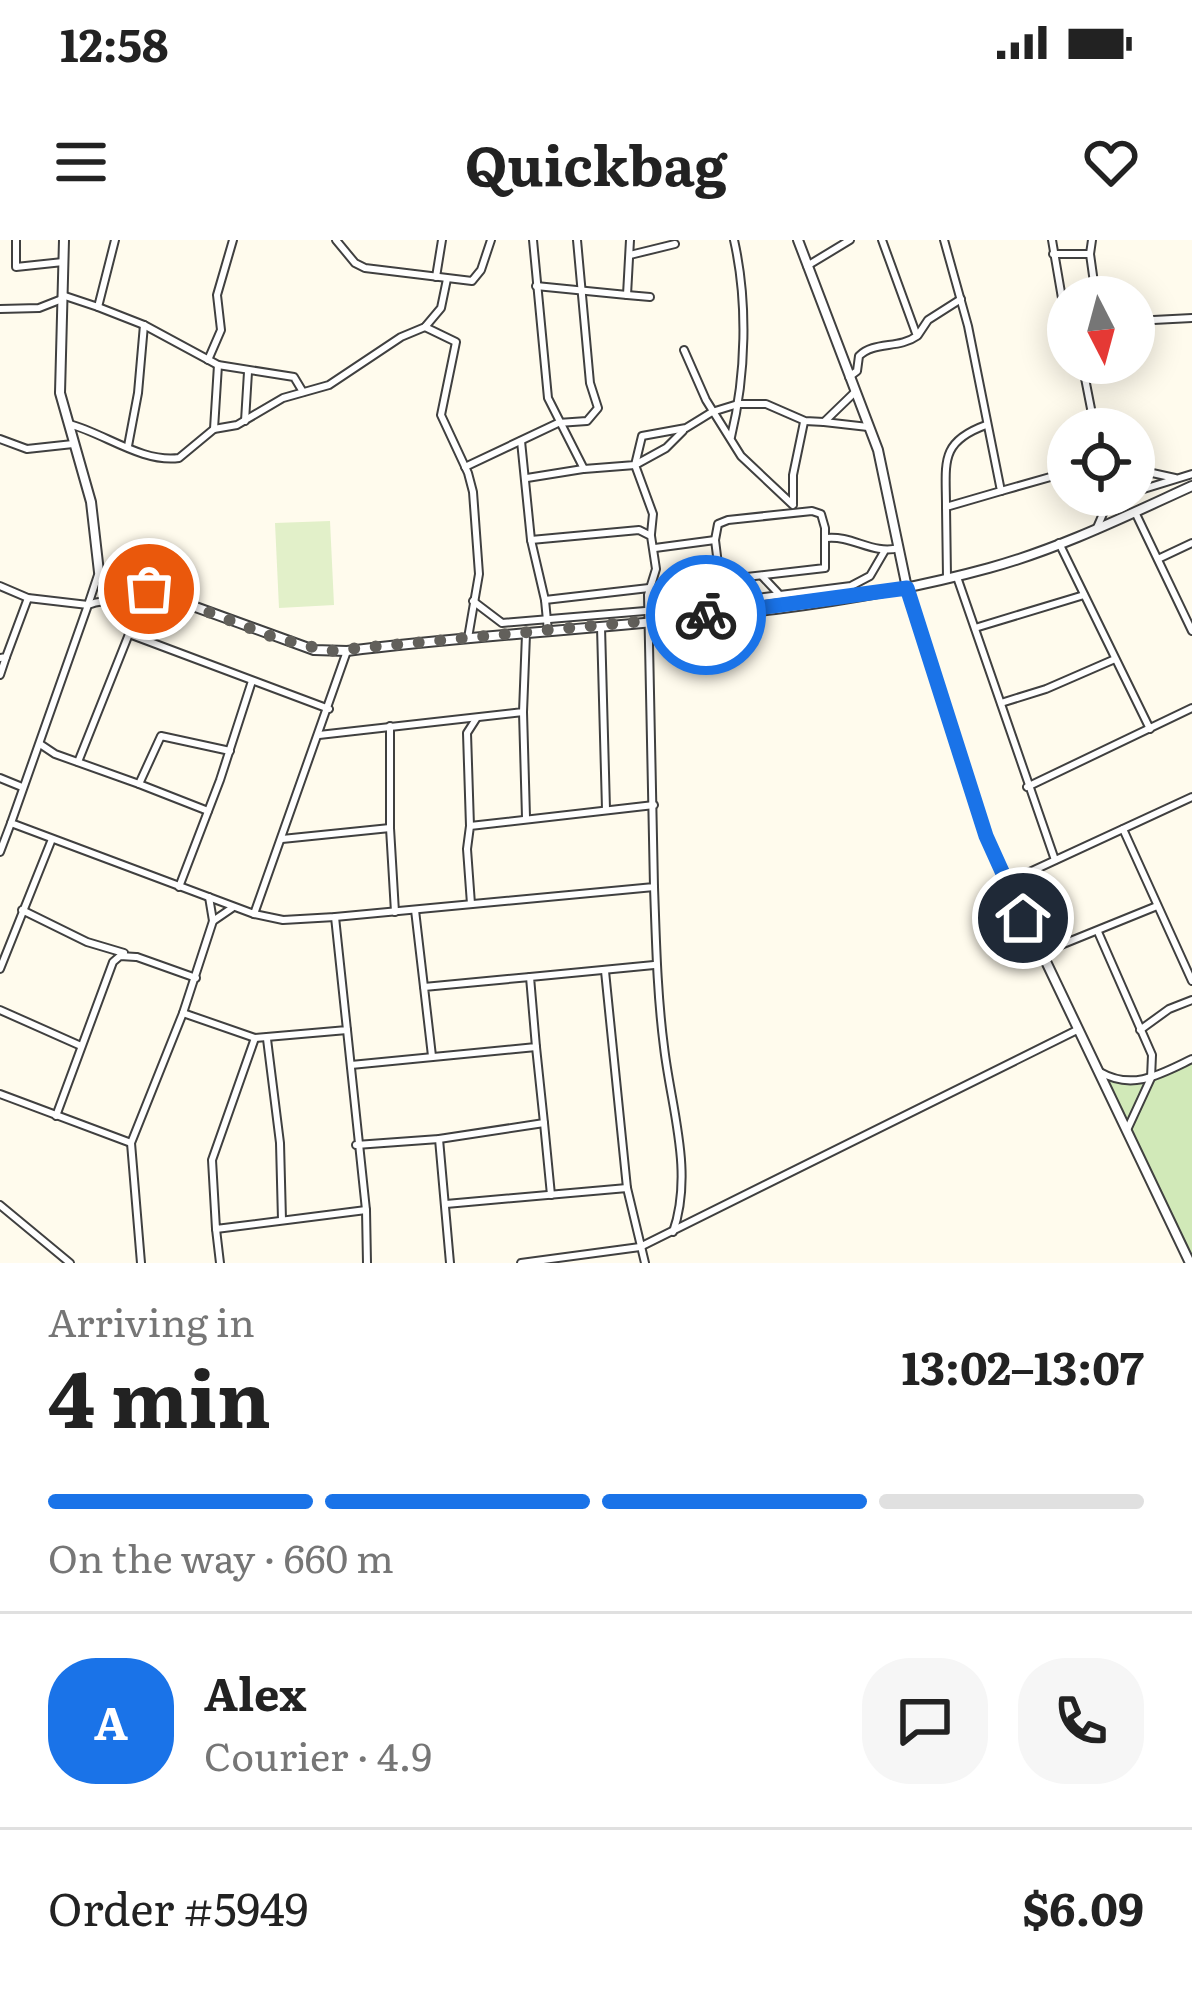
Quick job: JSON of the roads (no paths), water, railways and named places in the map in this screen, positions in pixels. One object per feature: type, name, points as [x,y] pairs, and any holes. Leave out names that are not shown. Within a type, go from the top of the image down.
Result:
[{"type":"street","points":[[16,240],[16,267],[63,262]]},
{"type":"street","points":[[0,852],[99,572],[91,502],[59,384],[64,240]]},
{"type":"street","points":[[98,307],[115,240]]},
{"type":"street","points":[[208,360],[220,336],[218,287],[233,240]]},
{"type":"street","points":[[336,240],[365,268],[472,281],[491,240]]},
{"type":"street","points":[[436,277],[442,240]]},
{"type":"street","points":[[533,240],[548,398],[584,469]]},
{"type":"street","points":[[465,467],[558,423],[587,421],[598,408],[590,383],[577,240]]},
{"type":"street","points":[[627,295],[631,240]]},
{"type":"street","points":[[730,436],[738,404],[742,281],[734,240]]},
{"type":"street","points":[[798,240],[886,479],[907,588],[980,817],[1006,883],[1190,1263]]},
{"type":"street","points":[[807,266],[850,240]]},
{"type":"street","points":[[882,240],[917,336]]},
{"type":"street","points":[[944,240],[1001,491]]},
{"type":"street","points":[[1052,240],[1057,276]]},
{"type":"street","points":[[1092,240],[1093,276]]},
{"type":"street","points":[[630,255],[675,244]]},
{"type":"street","points":[[1053,254],[1090,254]]},
{"type":"street","points":[[66,423],[171,460],[188,453],[214,429],[245,421],[347,376],[401,337],[425,326],[441,308],[447,279]]},
{"type":"street","points":[[536,286],[650,297]]},
{"type":"street","points":[[0,309],[39,308],[62,297],[144,325],[218,365],[287,375],[303,392]]},
{"type":"street","points":[[849,377],[857,371],[859,356],[866,349],[902,344],[917,336],[928,320],[962,304]]},
{"type":"street","points":[[1155,320],[1192,318]]},
{"type":"street","points":[[128,446],[144,325]]},
{"type":"street","points":[[425,326],[456,342],[442,415],[471,482],[478,550],[468,638]]},
{"type":"street","points":[[684,350],[712,412],[741,456],[794,508]]},
{"type":"street","points":[[214,429],[218,365]]},
{"type":"street","points":[[245,421],[248,372]]},
{"type":"street","points":[[824,422],[855,392]]},
{"type":"street","points":[[527,478],[635,466],[712,412],[738,404],[766,404],[805,421],[869,427]]},
{"type":"street","points":[[794,508],[793,475],[805,421]]},
{"type":"street","points":[[986,425],[968,432],[950,448],[946,464],[952,578],[975,628],[1055,860]]},
{"type":"street","points":[[673,1232],[683,1203],[675,1105],[654,965],[648,609],[655,548],[652,514],[635,466],[642,436],[686,428]]},
{"type":"street","points":[[0,439],[27,449],[73,444]]},
{"type":"street","points":[[521,441],[531,540],[547,625]]},
{"type":"street","points":[[1155,473],[1178,478]]},
{"type":"street","points":[[1155,486],[1192,474]]},
{"type":"street","points":[[946,507],[1047,478]]},
{"type":"street","points":[[1155,503],[1192,486]]},
{"type":"street","points":[[720,580],[825,568],[821,514],[794,508],[718,524],[715,541],[721,590],[723,601]]},
{"type":"street","points":[[1096,530],[1102,516]]},
{"type":"street","points":[[473,601],[502,623],[601,626],[844,597],[952,578],[1127,516]]},
{"type":"street","points":[[1138,516],[1192,630]]},
{"type":"street","points":[[531,540],[639,530],[651,536]]},
{"type":"street","points":[[826,538],[840,537],[884,552],[899,548]]},
{"type":"street","points":[[655,548],[715,541]]},
{"type":"street","points":[[1059,543],[1150,729]]},
{"type":"street","points":[[1158,559],[1192,543]]},
{"type":"street","points":[[99,572],[147,594],[273,637],[314,650],[347,651],[526,634],[547,625],[648,609],[862,583],[884,552]]},
{"type":"street","points":[[761,576],[778,593]]},
{"type":"street","points":[[721,590],[738,580]]},
{"type":"street","points":[[0,586],[28,598],[88,605],[98,600],[128,603],[147,594]]},
{"type":"street","points":[[545,599],[649,588]]},
{"type":"street","points":[[78,762],[147,594]]},
{"type":"street","points":[[975,628],[1084,595]]},
{"type":"street","points":[[831,606],[844,597]]},
{"type":"street","points":[[0,675],[28,598]]},
{"type":"street","points":[[128,603],[134,622]]},
{"type":"street","points":[[601,626],[606,809]]},
{"type":"street","points":[[129,634],[329,709]]},
{"type":"street","points":[[526,634],[526,817]]},
{"type":"street","points":[[254,914],[347,651]]},
{"type":"street","points":[[1000,703],[1060,684],[1115,659]]},
{"type":"street","points":[[179,887],[252,681]]},
{"type":"street","points":[[1027,787],[1192,708]]},
{"type":"street","points":[[319,735],[523,712]]},
{"type":"street","points":[[471,904],[467,733],[478,717]]},
{"type":"street","points":[[391,726],[389,828],[395,912]]},
{"type":"street","points":[[139,784],[160,736],[230,752]]},
{"type":"street","points":[[40,744],[208,811]]},
{"type":"street","points":[[0,778],[22,787]]},
{"type":"street","points":[[1006,883],[1192,797]]},
{"type":"street","points":[[470,826],[654,805]]},
{"type":"street","points":[[10,823],[234,907],[283,920],[654,887]]},
{"type":"street","points":[[282,839],[389,828]]},
{"type":"street","points":[[1123,829],[1192,981]]},
{"type":"street","points":[[0,969],[52,839]]},
{"type":"street","points":[[141,1263],[131,1143],[196,978],[213,921],[209,897]]},
{"type":"street","points":[[1041,953],[1156,906]]},
{"type":"street","points":[[213,921],[234,907]]},
{"type":"street","points":[[22,910],[87,941],[196,978]]},
{"type":"street","points":[[415,910],[432,1057]]},
{"type":"street","points":[[335,917],[369,1262]]},
{"type":"street","points":[[1098,932],[1152,1055],[1150,1078],[1126,1130]]},
{"type":"street","points":[[56,1116],[113,962],[120,956],[136,957]]},
{"type":"street","points":[[424,987],[654,965]]},
{"type":"street","points":[[604,970],[627,1188],[645,1263]]},
{"type":"street","points":[[530,977],[551,1195]]},
{"type":"street","points":[[1141,1030],[1169,1009],[1192,1000]]},
{"type":"street","points":[[0,1010],[81,1046]]},
{"type":"street","points":[[183,1013],[255,1038],[347,1030]]},
{"type":"street","points":[[521,1263],[640,1247],[1077,1030]]},
{"type":"street","points":[[220,1263],[212,1160],[255,1038]]},
{"type":"street","points":[[267,1039],[280,1143],[282,1221]]},
{"type":"street","points":[[352,1066],[536,1047]]},
{"type":"street","points":[[1098,1071],[1117,1081],[1150,1078],[1192,1060]]},
{"type":"street","points":[[0,1094],[131,1143]]},
{"type":"street","points":[[356,1145],[544,1123]]},
{"type":"street","points":[[439,1138],[450,1263]]},
{"type":"street","points":[[446,1204],[627,1188]]},
{"type":"street","points":[[683,1203],[695,1222]]},
{"type":"street","points":[[0,1205],[70,1263]]},
{"type":"street","points":[[216,1228],[366,1210]]}]
